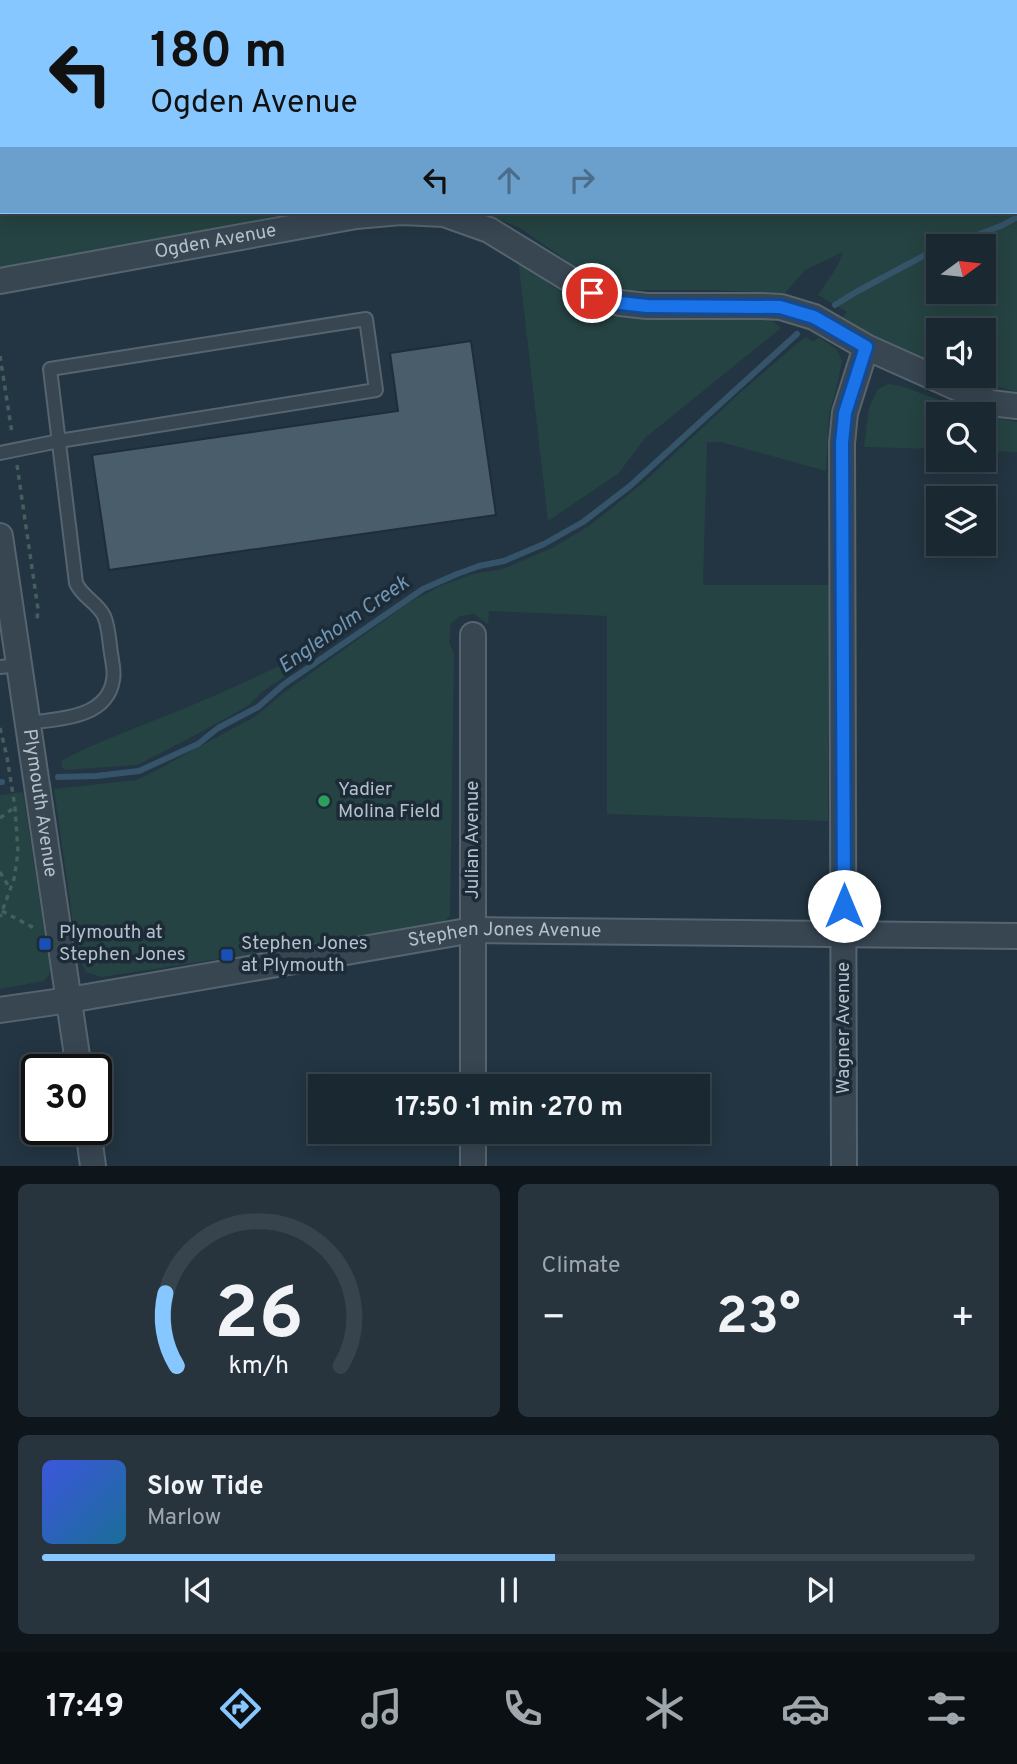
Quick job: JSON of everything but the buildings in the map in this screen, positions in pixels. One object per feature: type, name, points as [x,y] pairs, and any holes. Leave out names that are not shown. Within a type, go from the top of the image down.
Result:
[{"type":"street","name":"Ogden Avenue","points":[[0,281],[378,214]]},
{"type":"street","name":"Ogden Avenue","points":[[444,214],[489,230],[583,288],[620,303],[647,306],[780,307],[814,317],[866,347],[991,403],[1017,406]]},
{"type":"street","name":"Wagner Avenue","points":[[844,1166],[842,443],[845,413],[866,347]]},
{"type":"street","name":"Plymouth Avenue","points":[[0,536],[10,666],[27,723],[77,1054]]},
{"type":"street","name":"Julian Avenue","points":[[473,635],[473,1074]]},
{"type":"street","name":"Stephen Jones Avenue","points":[[0,1010],[473,930],[1017,936]]},
{"type":"street","points":[[473,1144],[473,1166]]},
{"type":"street","points":[[90,1145],[93,1166]]},
{"type":"lane","points":[[0,453],[59,441],[376,390],[366,319],[50,369],[59,441],[76,583],[80,592],[102,613],[106,622],[113,681],[109,694],[91,710],[61,719],[27,723]]},
{"type":"path","points":[[0,356],[12,435]]},
{"type":"path","points":[[17,466],[38,615],[36,621],[29,622]]},
{"type":"path","points":[[0,728],[8,757],[15,807],[17,861],[14,879],[0,917]]},
{"type":"path","points":[[0,818],[15,807]]},
{"type":"path","points":[[0,872],[10,889]]},
{"type":"path","points":[[2,911],[42,932]]},
{"type":"green space","points":[[0,214],[288,214],[0,268]]},
{"type":"green space","points":[[486,214],[1017,214],[1017,392],[996,386],[996,318],[926,318],[926,361],[841,319],[847,312],[818,295],[837,267],[843,252],[805,270],[785,293],[630,290],[603,283],[520,228]]},
{"type":"green space","points":[[518,258],[552,286],[587,305],[624,317],[767,316],[781,328],[645,438],[619,473],[548,521]]},
{"type":"green space","points":[[805,337],[813,342],[819,337],[836,349],[842,360],[829,415],[826,471],[721,442],[707,442],[703,585],[829,585],[828,821],[607,814],[607,616],[489,611],[488,624],[474,614],[460,616],[451,623],[449,641],[454,655],[450,916],[444,922],[434,926],[102,977],[86,972],[78,958],[54,789],[136,780],[155,771],[256,716],[282,694],[410,602],[440,586],[473,574],[503,569],[554,547],[589,526],[644,482]]},
{"type":"green space","points":[[888,384],[901,386],[945,402],[926,402],[926,449],[864,447],[869,408],[878,389]]},
{"type":"green space","points":[[996,418],[1017,422],[1017,452],[996,451]]},
{"type":"green space","points":[[359,625],[262,692],[248,706],[137,765],[65,770],[61,766],[62,760],[78,752],[233,687]]},
{"type":"green space","points":[[23,792],[50,969],[44,981],[0,989],[0,795]]},
{"type":"waterway","name":"Engleholm Creek","points":[[980,234],[1017,217]]},
{"type":"waterway","name":"Engleholm Creek","points":[[835,305],[926,255]]},
{"type":"waterway","name":"Engleholm Creek","points":[[58,777],[139,771],[198,744],[218,728],[258,707],[283,685],[423,589],[479,566],[504,561],[544,544],[583,522],[630,486],[797,334]]},
{"type":"place","name":"Yadier Molina Field","points":[[324,801]]},
{"type":"place","name":"Plymouth at Stephen Jones","points":[[45,944]]},
{"type":"place","name":"Stephen Jones at Plymouth","points":[[227,955]]},
{"type":"route","points":[[592,293],[620,303],[647,306],[780,307],[814,317],[866,347],[845,413],[842,443],[844,906]]}]
